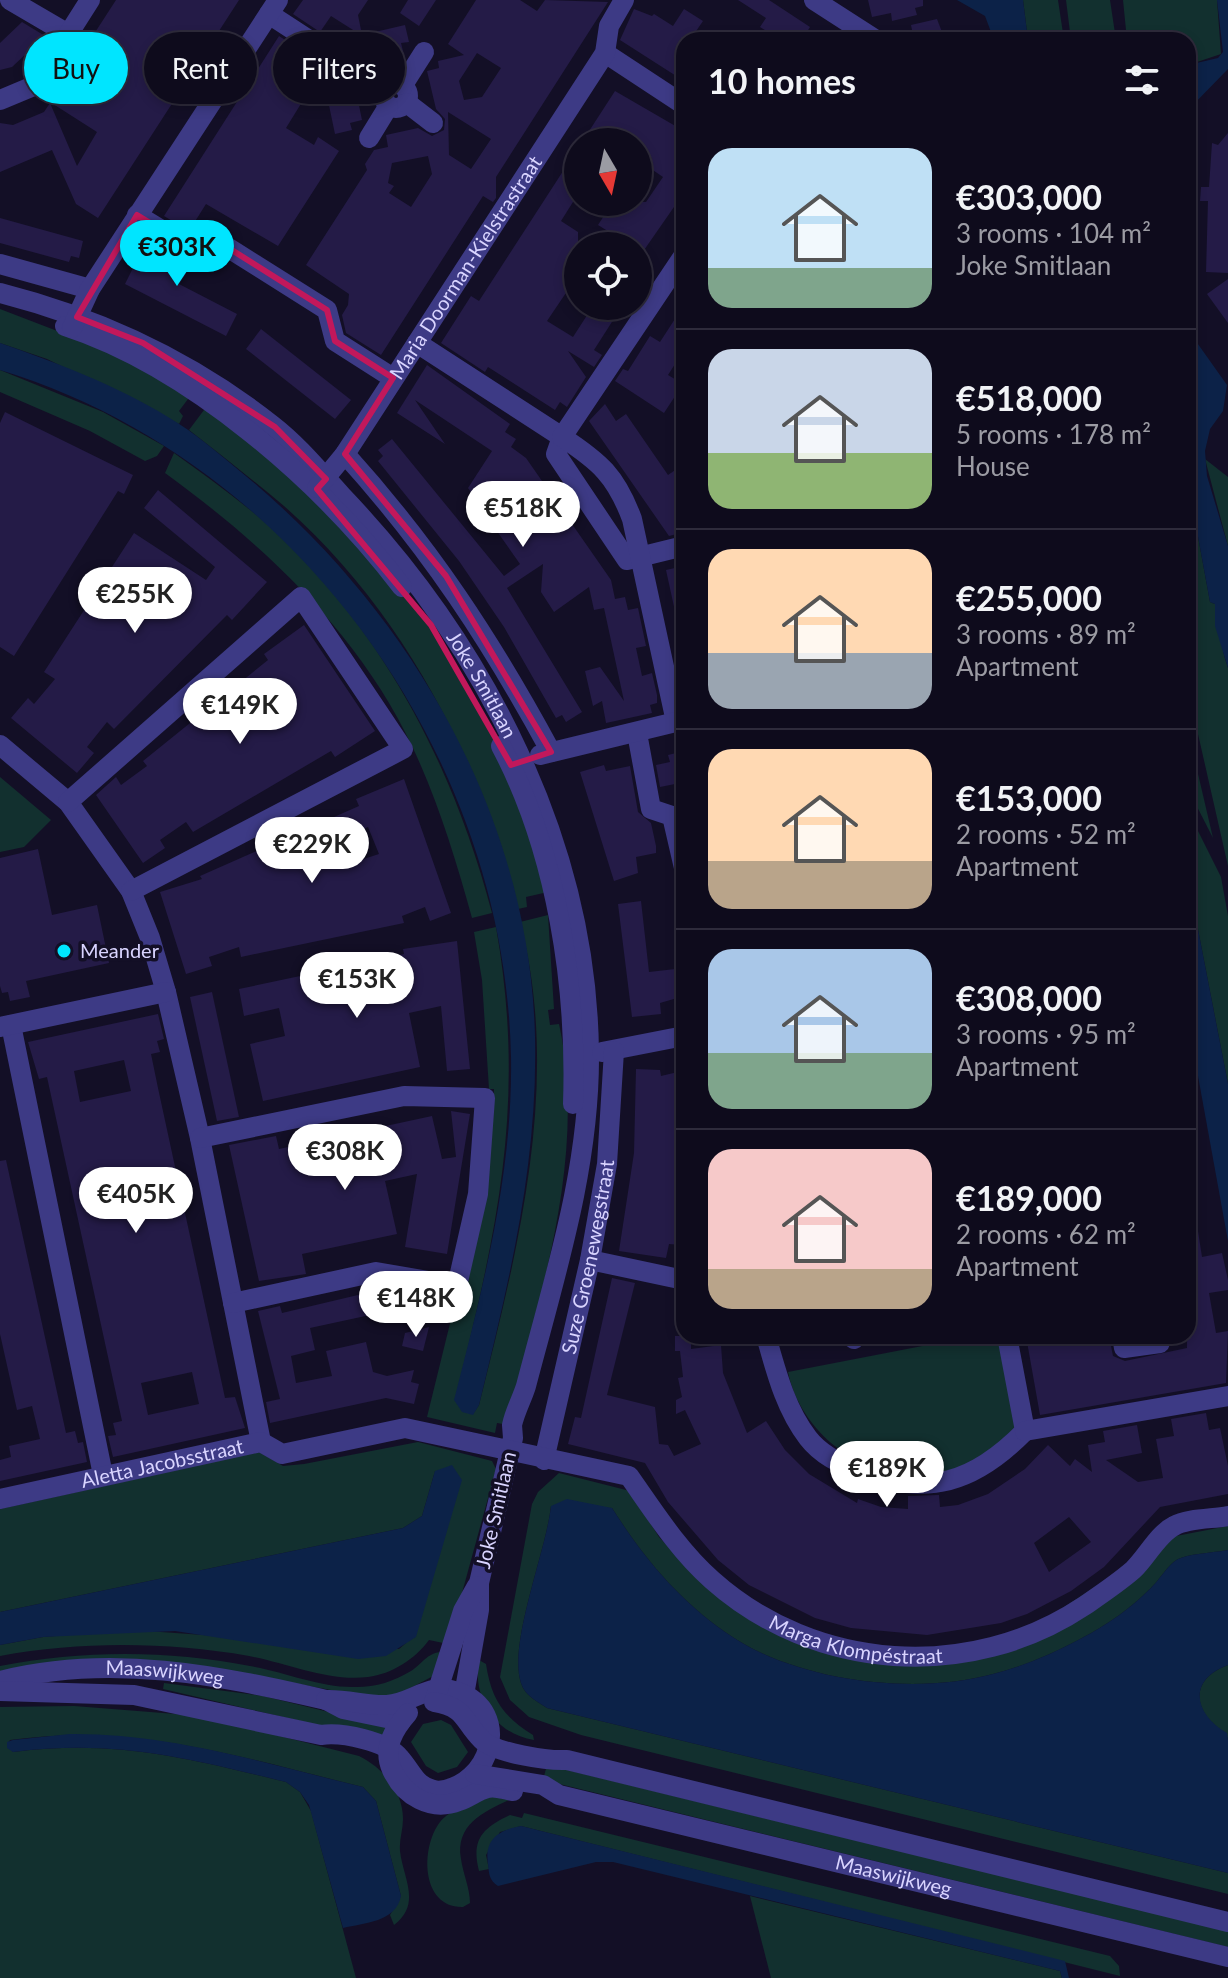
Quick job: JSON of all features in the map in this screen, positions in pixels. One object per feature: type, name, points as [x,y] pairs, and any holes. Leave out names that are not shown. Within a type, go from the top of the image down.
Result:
[{"type":"street","points":[[10,0],[65,32]]},
{"type":"street","points":[[69,32],[90,0]]},
{"type":"street","name":"Maria Doorman-Kielstrastraat","points":[[321,484],[345,454],[605,53],[609,26],[624,0]]},
{"type":"street","points":[[814,0],[841,7],[868,32]]},
{"type":"street","points":[[74,323],[90,289],[276,4],[313,32]]},
{"type":"street","points":[[405,82],[424,52]]},
{"type":"street","points":[[605,53],[676,100]]},
{"type":"street","points":[[0,100],[24,90]]},
{"type":"street","points":[[405,103],[433,123]]},
{"type":"street","points":[[369,138],[391,104]]},
{"type":"street","points":[[137,215],[196,251],[227,247],[327,310],[335,341],[393,378]]},
{"type":"street","points":[[0,264],[90,289]]},
{"type":"street","points":[[676,267],[562,437],[556,454],[627,560],[676,548]]},
{"type":"street","name":"Joke Smitlaan","points":[[0,293],[74,323]]},
{"type":"street","name":"Joke Smitlaan","points":[[0,305],[143,343],[212,382],[275,427],[321,484],[386,542],[441,616],[548,821],[571,904],[585,976],[579,1186],[524,1392],[527,1403],[521,1429],[511,1445],[479,1583],[479,1610],[464,1695]]},
{"type":"street","points":[[417,343],[598,461],[620,488],[640,555],[676,704]]},
{"type":"street","points":[[345,454],[400,515],[446,576],[515,686],[551,752]]},
{"type":"street","points":[[68,802],[301,597],[403,749],[131,891]]},
{"type":"street","points":[[517,763],[676,722]]},
{"type":"street","points":[[637,733],[651,809],[672,816],[676,833]]},
{"type":"street","points":[[0,745],[68,802],[131,891],[166,992],[200,1138],[261,1442]]},
{"type":"street","points":[[103,1475],[5,1026],[166,992]]},
{"type":"street","points":[[582,1054],[614,1051],[676,1038]]},
{"type":"street","name":"Suze Groenewegstraat","points":[[544,1460],[590,1260],[607,1164],[614,1051]]},
{"type":"street","points":[[200,1138],[404,1096],[485,1098],[478,1194],[457,1286],[376,1272],[233,1303]]},
{"type":"street","points":[[590,1260],[676,1278]]},
{"type":"street","points":[[768,1344],[781,1390],[809,1439],[835,1462],[896,1484],[952,1482],[1005,1452],[1025,1431],[1228,1396]]},
{"type":"street","points":[[1009,1344],[1025,1431]]},
{"type":"street","points":[[1123,1344],[1124,1348],[1153,1344]]},
{"type":"street","name":"Aletta Jacobsstraat","points":[[0,1499],[261,1442],[282,1454],[405,1428],[511,1445]]},
{"type":"street","name":"Marga Klompéstraat","points":[[511,1445],[544,1460],[629,1476],[672,1537],[711,1579],[743,1605],[777,1624],[813,1640],[849,1650],[917,1660],[980,1651],[1035,1633],[1082,1607],[1132,1571],[1174,1526],[1228,1516]]},
{"type":"street","name":"Joke Smitlaan","points":[[437,1695],[463,1611],[479,1583]]},
{"type":"street","name":"Maaswijkweg","points":[[0,1681],[81,1668],[130,1668],[233,1679],[326,1700],[343,1709],[399,1712]]},
{"type":"street","points":[[437,1695],[464,1695],[481,1711],[490,1738],[478,1782],[455,1803],[444,1798],[414,1798],[398,1781],[388,1756],[399,1712],[427,1689],[463,1713],[479,1737],[490,1738]]},
{"type":"street","name":"Maaswijkweg","points":[[0,1691],[134,1695],[321,1735],[332,1744],[388,1756]]},
{"type":"street","name":"Maaswijkweg","points":[[490,1738],[548,1761],[567,1760],[1228,1922]]},
{"type":"street","name":"Maaswijkweg","points":[[478,1782],[539,1797],[559,1795],[1228,1957]]},
{"type":"highlighted area","points":[[137,215],[196,251],[227,247],[327,310],[335,341],[393,378],[345,454],[446,576],[551,752],[511,765],[431,625],[317,489],[326,479],[275,427],[143,343],[77,317]]},
{"type":"green space","points":[[1023,0],[1058,0],[1063,32],[1027,32]]},
{"type":"green space","points":[[1066,0],[1110,0],[1115,32],[1070,32]]},
{"type":"green space","points":[[1123,0],[1217,0],[1221,54],[1196,62],[1196,32],[1126,32]]},
{"type":"green space","points":[[0,309],[125,357],[191,395],[179,411],[183,416],[179,424],[47,359],[0,343]]},
{"type":"green space","points":[[0,370],[103,412],[164,446],[157,456],[145,461],[90,431],[0,392]]},
{"type":"green space","points":[[207,406],[257,442],[404,589],[460,673],[499,750],[548,892],[526,897],[527,907],[518,909],[501,852],[458,742],[400,640],[327,547],[284,506],[189,430]]},
{"type":"green space","points":[[174,453],[245,506],[295,550],[343,604],[372,644],[399,686],[443,773],[462,818],[492,913],[472,918],[430,788],[412,746],[365,666],[337,629],[273,561],[165,473]]},
{"type":"green space","points":[[1205,459],[1228,477],[1228,546]]},
{"type":"green space","points":[[1196,526],[1210,602],[1215,604],[1228,668],[1228,866],[1196,725]]},
{"type":"green space","points":[[1196,765],[1213,838],[1196,805]]},
{"type":"green space","points":[[0,777],[51,820],[24,847],[0,852]]},
{"type":"green space","points":[[1196,827],[1221,877],[1228,916],[1228,1084],[1196,919]]},
{"type":"green space","points":[[548,915],[554,1009],[548,1010],[550,1025],[559,1024],[566,1074],[568,1124],[564,1175],[545,1276],[508,1425],[497,1423],[495,1433],[427,1417],[456,1299],[460,1299],[466,1278],[493,1121],[494,1089],[489,1089],[482,980],[474,932],[496,927],[509,1051],[508,1109],[495,1222],[455,1400],[473,1414],[479,1405],[508,1286],[530,1165],[536,1104],[537,1043],[532,982],[520,922]]},
{"type":"green space","points":[[933,1344],[1000,1344],[1016,1431],[982,1460],[949,1474],[919,1478],[889,1473],[861,1463],[836,1447],[814,1425],[798,1400],[788,1372]]},
{"type":"green space","points":[[418,1442],[492,1461],[496,1469],[448,1644],[429,1640],[410,1659],[394,1669],[353,1678],[249,1656],[156,1646],[93,1646],[0,1656],[0,1645],[43,1637],[133,1630],[399,1649],[406,1643],[435,1471],[422,1516],[403,1528],[0,1612],[0,1509],[259,1452],[283,1466]]},
{"type":"green space","points":[[559,1473],[630,1491],[659,1537],[706,1587],[837,1653],[997,1651],[1171,1537],[1228,1526],[1228,1550],[1180,1558],[1118,1616],[1050,1654],[1005,1671],[961,1681],[891,1683],[819,1673],[753,1649],[725,1632],[676,1591],[649,1560],[612,1508],[551,1506],[523,1622],[518,1666],[525,1691],[547,1708],[1228,1873],[1228,1894],[581,1735],[529,1717],[510,1700],[500,1677],[532,1504],[538,1492]]},
{"type":"green space","points":[[441,1652],[437,1674],[399,1694],[374,1698],[239,1673],[0,1674],[0,1666],[62,1657],[156,1655],[219,1661],[327,1685],[360,1687],[397,1678]]},
{"type":"green space","points":[[479,1660],[486,1664],[491,1687],[500,1706],[533,1735],[534,1740],[508,1730],[489,1712],[479,1688]]},
{"type":"green space","points":[[1228,1665],[1228,1740],[1226,1733],[1207,1716],[1200,1698],[1206,1679]]},
{"type":"green space","points":[[164,1683],[263,1696],[386,1726],[382,1740],[163,1689]]},
{"type":"green space","points":[[74,1706],[201,1716],[359,1756],[376,1767],[395,1790],[402,1809],[400,1851],[409,1899],[402,1917],[394,1925],[390,1915],[401,1896],[376,1801],[363,1787],[232,1755],[145,1739],[56,1736],[10,1740],[7,1744],[13,1752],[85,1748],[151,1753],[286,1782],[300,1792],[311,1811],[356,1978],[0,1978],[0,1707]]},
{"type":"green space","points":[[441,1720],[451,1725],[468,1752],[457,1767],[438,1773],[426,1766],[411,1742],[423,1724]]},
{"type":"green space","points":[[547,1765],[1228,1931],[1228,1947],[543,1780]]},
{"type":"green space","points":[[490,1796],[509,1800],[473,1821],[462,1837],[462,1865],[470,1903],[463,1907],[449,1905],[439,1898],[432,1887],[428,1875],[429,1846],[440,1822],[450,1813]]},
{"type":"green space","points":[[524,1813],[1110,1956],[1119,1966],[1120,1976],[521,1826],[500,1832],[486,1855],[489,1869],[479,1871],[477,1851],[481,1836],[500,1820],[510,1815],[522,1818]]},
{"type":"green space","points":[[750,1896],[1060,1971],[1062,1978],[771,1978]]},
{"type":"water","points":[[957,0],[1023,0],[1027,32],[991,32],[985,16]]},
{"type":"water","points":[[1217,0],[1228,0],[1228,69],[1196,102],[1196,63],[1218,58],[1223,52]]},
{"type":"water","points":[[1196,341],[1227,385],[1223,411],[1210,429],[1205,451],[1207,476],[1228,546],[1228,668],[1215,626],[1215,604],[1210,602],[1196,526]]},
{"type":"water","points":[[0,343],[107,385],[168,417],[215,450],[302,527],[357,587],[407,653],[449,723],[484,797],[511,875],[528,955],[535,1037],[535,1084],[527,1177],[511,1268],[479,1405],[473,1415],[462,1412],[454,1400],[494,1230],[507,1144],[511,1057],[499,944],[470,834],[424,729],[363,632],[289,546],[203,472],[106,413],[0,370]]},
{"type":"water","points":[[1196,919],[1228,1084],[1228,1241],[1196,1065]]},
{"type":"water","points":[[452,1465],[462,1480],[416,1637],[386,1656],[358,1659],[175,1631],[43,1637],[0,1645],[0,1612],[403,1528],[422,1516],[435,1471]]},
{"type":"water","points":[[567,1499],[612,1508],[649,1560],[676,1591],[725,1632],[753,1649],[819,1673],[891,1683],[961,1681],[1039,1659],[1101,1628],[1118,1616],[1180,1558],[1228,1550],[1228,1665],[1206,1679],[1200,1698],[1207,1716],[1227,1733],[1228,1873],[547,1708],[523,1688],[518,1666],[520,1645],[551,1506]]},
{"type":"water","points":[[70,1734],[182,1744],[363,1787],[376,1801],[401,1896],[398,1905],[378,1920],[343,1928],[309,1805],[300,1792],[286,1782],[151,1753],[85,1748],[13,1752],[7,1748],[7,1742],[13,1740]]},
{"type":"water","points":[[521,1826],[1065,1961],[1069,1978],[1062,1978],[1060,1971],[613,1862],[596,1862],[498,1886],[489,1874],[488,1848],[500,1833]]},
{"type":"building","points":[[116,0],[239,0],[218,32],[144,32],[144,104],[172,104],[98,218],[76,204],[52,150],[0,172],[0,123],[13,125],[44,112],[50,104],[77,166],[97,132],[53,104],[128,104],[128,32],[95,32]]},
{"type":"building","points":[[303,0],[368,0],[358,15],[361,32],[331,16],[320,32],[293,14]]},
{"type":"building","points":[[408,0],[436,0],[419,26],[400,13]]},
{"type":"building","points":[[476,0],[520,0],[537,11],[545,0],[608,2],[496,177],[496,198],[493,202],[483,196],[381,355],[346,333],[342,315],[348,305],[349,294],[306,265],[367,170],[365,164],[374,150],[388,147],[386,135],[418,128],[432,136],[444,130],[445,119],[436,109],[427,71],[439,68],[438,61],[464,55],[448,44]],"holes":[[[477,53],[501,68],[482,97],[464,100],[459,81]],[[448,112],[491,139],[471,169],[449,155]],[[428,156],[432,174],[411,207],[389,193],[394,186],[388,183],[392,163]]]},
{"type":"building","points":[[738,0],[769,0],[810,27],[807,32],[768,32],[760,27],[766,18]]},
{"type":"building","points":[[868,0],[923,0],[923,6],[915,8],[917,15],[892,21],[891,13],[872,17]]},
{"type":"building","points":[[634,9],[652,16],[654,14],[673,26],[684,9],[703,21],[695,32],[676,32],[676,76],[620,40]]},
{"type":"building","points":[[937,19],[942,32],[912,32],[911,25]]},
{"type":"building","points":[[22,22],[38,32],[24,32],[24,56],[12,67],[0,70],[0,43]]},
{"type":"building","points":[[405,25],[409,42],[405,42],[405,32],[375,32]]},
{"type":"building","points":[[273,45],[273,104],[301,104],[286,128],[314,145],[318,137],[339,151],[278,246],[206,204],[189,231],[164,216],[236,104],[257,104],[257,70]]},
{"type":"building","points":[[615,91],[676,126],[676,204],[652,239],[652,232],[609,232],[598,225],[604,216],[652,216],[652,193],[663,177],[652,169],[652,128],[591,128]]},
{"type":"building","points":[[329,104],[359,104],[362,120],[350,123],[352,130],[335,134]]},
{"type":"building","points":[[1228,133],[1228,273],[1206,272],[1208,201],[1200,201],[1201,187],[1209,187],[1212,143],[1218,145]]},
{"type":"building","points":[[564,170],[564,216],[561,221],[578,232],[564,232],[564,296],[547,321],[573,337],[584,320],[613,320],[594,350],[602,355],[594,367],[568,351],[586,377],[567,407],[560,402],[555,410],[488,367],[485,372],[441,343],[471,296],[479,301]]},
{"type":"building","points":[[0,218],[83,241],[79,258],[71,256],[69,262],[0,243]]},
{"type":"building","points":[[150,238],[193,263],[179,284],[237,314],[226,336],[125,284],[139,256],[170,264],[144,247]]},
{"type":"building","points":[[1228,279],[1228,323],[1207,294]]},
{"type":"building","points":[[676,317],[676,362],[668,375],[676,380],[676,395],[664,413],[615,381],[623,369],[628,371],[650,336],[660,342]]},
{"type":"building","points":[[261,329],[351,400],[335,419],[246,349]]},
{"type":"building","points":[[427,365],[510,424],[505,432],[516,439],[511,447],[526,458],[611,580],[615,599],[625,597],[628,610],[638,608],[646,646],[636,648],[642,676],[652,673],[657,695],[657,703],[650,705],[652,713],[606,723],[602,701],[593,706],[585,671],[600,667],[624,701],[604,608],[594,610],[589,587],[554,612],[541,592],[543,564],[507,588],[582,712],[566,722],[562,715],[556,718],[504,627],[459,561],[378,461],[383,456],[378,450],[392,439],[504,576],[520,564],[494,527],[503,521],[485,495],[477,501],[468,488],[492,451],[415,400],[445,444],[397,413]]},
{"type":"building","points":[[605,404],[616,421],[626,414],[668,475],[676,470],[676,534],[669,536],[589,421]]},
{"type":"building","points":[[5,412],[133,475],[124,494],[118,491],[14,656],[0,647],[0,423]]},
{"type":"building","points":[[158,490],[267,582],[232,620],[227,615],[114,729],[107,722],[87,747],[94,753],[77,773],[11,718],[28,698],[34,704],[55,679],[44,672],[134,533],[206,580],[215,567],[144,508]]},
{"type":"building","points":[[676,568],[676,616],[666,570]]},
{"type":"building","points":[[304,625],[375,731],[335,757],[331,751],[193,832],[186,822],[160,840],[165,848],[143,863],[96,795],[116,777],[121,785],[147,766],[143,761],[268,660],[264,654]]},
{"type":"building","points":[[676,753],[676,789],[675,784],[660,787],[656,765],[670,762],[668,755]]},
{"type":"building","points":[[604,765],[606,771],[630,766],[638,812],[651,823],[656,846],[656,853],[636,857],[638,873],[614,881],[580,772]]},
{"type":"building","points":[[404,779],[451,913],[430,921],[425,907],[402,916],[404,923],[241,957],[239,947],[209,957],[212,966],[186,974],[160,892],[202,879],[200,876],[359,806],[356,799]],"holes":[[[368,827],[379,854],[336,868],[326,845]]]},
{"type":"building","points":[[38,849],[52,915],[97,905],[109,963],[26,981],[30,997],[10,1001],[8,992],[2,993],[0,986],[0,858]]},
{"type":"building","points":[[641,901],[649,972],[676,969],[676,998],[660,1003],[661,1014],[632,1017],[618,904]]},
{"type":"building","points":[[457,941],[470,1069],[447,1071],[441,1006],[409,1013],[420,1067],[263,1101],[250,1044],[285,1036],[279,1008],[244,1016],[239,989],[404,954],[403,949]]},
{"type":"building","points":[[212,992],[239,1117],[217,1121],[190,997]]},
{"type":"building","points":[[158,1014],[164,1039],[157,1041],[160,1052],[151,1054],[158,1088],[225,1398],[235,1397],[245,1428],[113,1457],[108,1436],[116,1435],[113,1423],[122,1421],[47,1077],[39,1079],[28,1042]],"holes":[[[124,1060],[131,1091],[80,1102],[74,1071]],[[192,1372],[199,1404],[148,1415],[141,1383]]]},
{"type":"building","points":[[636,1069],[660,1070],[661,1076],[676,1072],[676,1245],[669,1244],[666,1258],[619,1251],[634,1153]]},
{"type":"building","points":[[451,1111],[470,1114],[447,1254],[405,1247],[417,1174],[385,1181],[397,1234],[302,1254],[306,1274],[259,1281],[229,1145],[276,1136],[279,1149],[432,1116],[442,1159],[456,1157]]},
{"type":"building","points":[[6,1160],[66,1433],[75,1431],[78,1443],[83,1442],[87,1462],[0,1481],[0,1460],[11,1457],[9,1446],[40,1439],[32,1406],[17,1410],[0,1334],[0,1161]]},
{"type":"building","points":[[1196,1218],[1202,1257],[1222,1253],[1228,1280],[1228,1290],[1209,1293],[1216,1333],[1228,1331],[1226,1383],[1040,1415],[1027,1344],[1111,1344],[1113,1356],[1125,1361],[1187,1348],[1187,1344],[1196,1344]]},
{"type":"building","points":[[612,1278],[635,1283],[607,1395],[655,1407],[659,1444],[668,1445],[674,1456],[701,1444],[685,1410],[676,1414],[676,1400],[682,1397],[678,1378],[683,1377],[680,1351],[675,1351],[676,1336],[676,1344],[691,1344],[691,1349],[721,1345],[723,1373],[747,1433],[766,1421],[785,1450],[809,1474],[857,1503],[858,1499],[881,1507],[908,1509],[908,1496],[939,1495],[940,1507],[958,1505],[988,1494],[1025,1469],[1048,1445],[1070,1466],[1075,1459],[1092,1472],[1088,1445],[1105,1442],[1103,1431],[1137,1425],[1142,1453],[1106,1460],[1138,1482],[1163,1478],[1156,1439],[1174,1436],[1171,1419],[1206,1413],[1209,1430],[1220,1428],[1228,1466],[1228,1494],[1160,1507],[1104,1567],[1071,1591],[1027,1614],[1001,1623],[927,1635],[851,1628],[815,1618],[749,1585],[718,1560],[668,1502],[645,1463],[568,1444],[575,1417],[581,1418]],"holes":[[[1069,1517],[1091,1542],[1049,1572],[1034,1543]]]},
{"type":"building","points":[[379,1290],[384,1312],[310,1328],[315,1350],[291,1356],[296,1383],[332,1376],[326,1351],[366,1342],[373,1372],[387,1376],[414,1370],[411,1382],[419,1384],[414,1404],[386,1398],[270,1423],[266,1402],[280,1399],[258,1311],[280,1306],[282,1313]]},
{"type":"building","points":[[429,1327],[423,1351],[402,1346],[405,1333]]},
{"type":"place","name":"Meander","points":[[64,951]]}]
